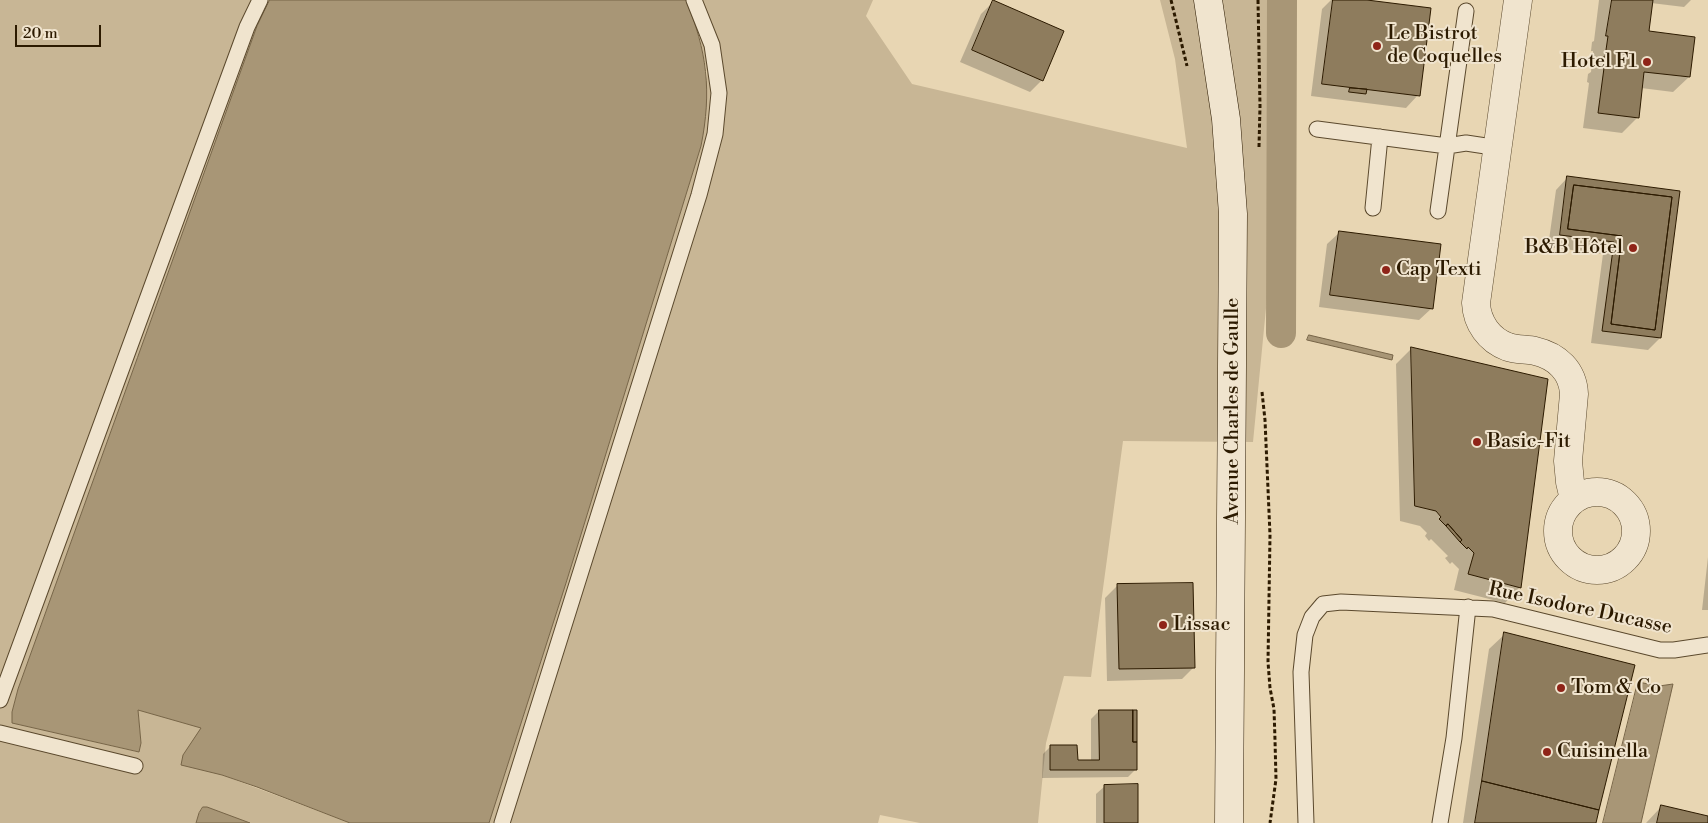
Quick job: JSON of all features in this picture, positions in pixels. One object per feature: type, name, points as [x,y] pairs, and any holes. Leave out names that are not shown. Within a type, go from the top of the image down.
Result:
[{"type":"main road","name":"Avenue Charles de Gaulle","points":[[1208,0],[1225,111],[1234,214],[1229,823]]},
{"type":"main road","points":[[1518,0],[1499,148],[1476,303],[1477,314],[1486,331],[1500,343],[1510,348],[1536,351],[1547,355],[1556,360],[1570,374],[1574,384],[1574,394],[1568,472],[1574,499]]},
{"type":"lane","points":[[0,700],[247,27],[260,0]]},
{"type":"lane","points":[[502,823],[699,195],[715,134],[719,93],[712,45],[694,0]]},
{"type":"lane","points":[[1438,211],[1466,11]]},
{"type":"lane","points":[[1318,129],[1447,146],[1466,143],[1499,148]]},
{"type":"lane","points":[[1373,208],[1380,137]]},
{"type":"lane","name":"Rue Isodore Ducasse","points":[[1306,823],[1301,672],[1304,635],[1312,617],[1323,604],[1341,602],[1468,607],[1512,613],[1660,650],[1708,645]]},
{"type":"lane","points":[[1440,823],[1454,738],[1468,607]]},
{"type":"lane","points":[[0,733],[136,766]]},
{"type":"path","points":[[1258,0],[1260,106],[1258,151]]},
{"type":"path","points":[[1261,387],[1265,420],[1270,535],[1268,662],[1274,710],[1276,780],[1270,823]]},
{"type":"shaded area","points":[[0,0],[270,0],[257,26],[18,689],[12,712],[12,723],[138,752],[141,743],[138,710],[202,728],[183,755],[222,775],[350,823],[250,823],[203,807],[196,823],[0,823]]},
{"type":"shaded area","points":[[270,0],[686,0],[699,37],[706,72],[707,89],[701,146],[566,583],[489,823],[350,823],[257,787],[222,775],[181,765],[183,755],[201,728],[138,710],[141,743],[139,752],[12,723],[12,712],[18,689],[257,26]]},
{"type":"shaded area","points":[[686,0],[873,0],[866,16],[912,84],[1187,148],[1175,59],[1160,0],[1270,0],[1270,267],[1253,442],[1123,441],[1091,677],[1064,676],[1046,743],[1038,823],[920,823],[880,815],[878,823],[489,823],[566,583],[701,146],[707,73],[699,34]]},
{"type":"shaded area","points":[[1309,335],[1393,355],[1392,360],[1307,340]]},
{"type":"shaded area","points":[[1638,682],[1659,686],[1673,684],[1641,823],[1603,823]]},
{"type":"shaded area","points":[[203,807],[207,807],[250,823],[196,823]]},
{"type":"building","points":[[993,0],[1064,31],[1043,81],[972,50]]},
{"type":"building","name":"Le Bistrot de Coquelles","points":[[1333,0],[1367,0],[1431,8],[1420,96],[1322,84]]},
{"type":"building","name":"Hotel F1","points":[[1612,0],[1653,0],[1649,31],[1695,37],[1690,77],[1644,72],[1639,118],[1598,113],[1604,68],[1602,67],[1603,57],[1605,57],[1608,36],[1606,36]]},
{"type":"building","points":[[1350,88],[1367,89],[1366,94],[1349,92]]},
{"type":"building","points":[[1567,176],[1680,191],[1661,338],[1602,331],[1614,242],[1560,235]],"holes":[[[1574,185],[1672,197],[1655,330],[1611,324],[1622,236],[1568,229]]]},
{"type":"building","points":[[1574,185],[1672,197],[1655,330],[1611,324],[1622,236],[1568,229]]},
{"type":"building","name":"Cap Texti","points":[[1339,231],[1441,244],[1433,309],[1330,295]]},
{"type":"building","name":"Basic-Fit","points":[[1411,347],[1548,379],[1521,588],[1468,574],[1474,553],[1460,542],[1462,540],[1448,524],[1446,526],[1439,519],[1441,517],[1436,511],[1415,506]]},
{"type":"building","points":[[1448,524],[1462,540],[1460,542],[1446,526]]},
{"type":"building","points":[[1193,583],[1195,668],[1119,669],[1117,584]]},
{"type":"building","points":[[1504,632],[1635,665],[1599,810],[1482,781]]},
{"type":"building","points":[[1099,710],[1133,710],[1133,742],[1137,742],[1137,770],[1050,770],[1050,745],[1077,745],[1078,760],[1099,760]]},
{"type":"building","points":[[1133,710],[1137,710],[1137,742],[1133,742]]},
{"type":"building","points":[[1482,781],[1599,810],[1596,823],[1475,823]]},
{"type":"building","points":[[1138,784],[1138,823],[1104,823],[1104,785]]},
{"type":"building","points":[[1661,805],[1708,816],[1708,823],[1657,823]]},
{"type":"waterway","points":[[1281,333],[1282,0]]},
{"type":"place","name":"Le Bistrot de Coquelles","points":[[1377,46]]},
{"type":"place","name":"Hotel F1","points":[[1647,62]]},
{"type":"place","name":"B&B Hôtel","points":[[1633,248]]},
{"type":"place","name":"Cap Texti","points":[[1386,270]]},
{"type":"place","name":"Basic-Fit","points":[[1477,442]]},
{"type":"place","name":"Lissac","points":[[1163,625]]},
{"type":"place","name":"Tom & Co","points":[[1561,688]]},
{"type":"place","name":"Cuisinella","points":[[1547,752]]}]
